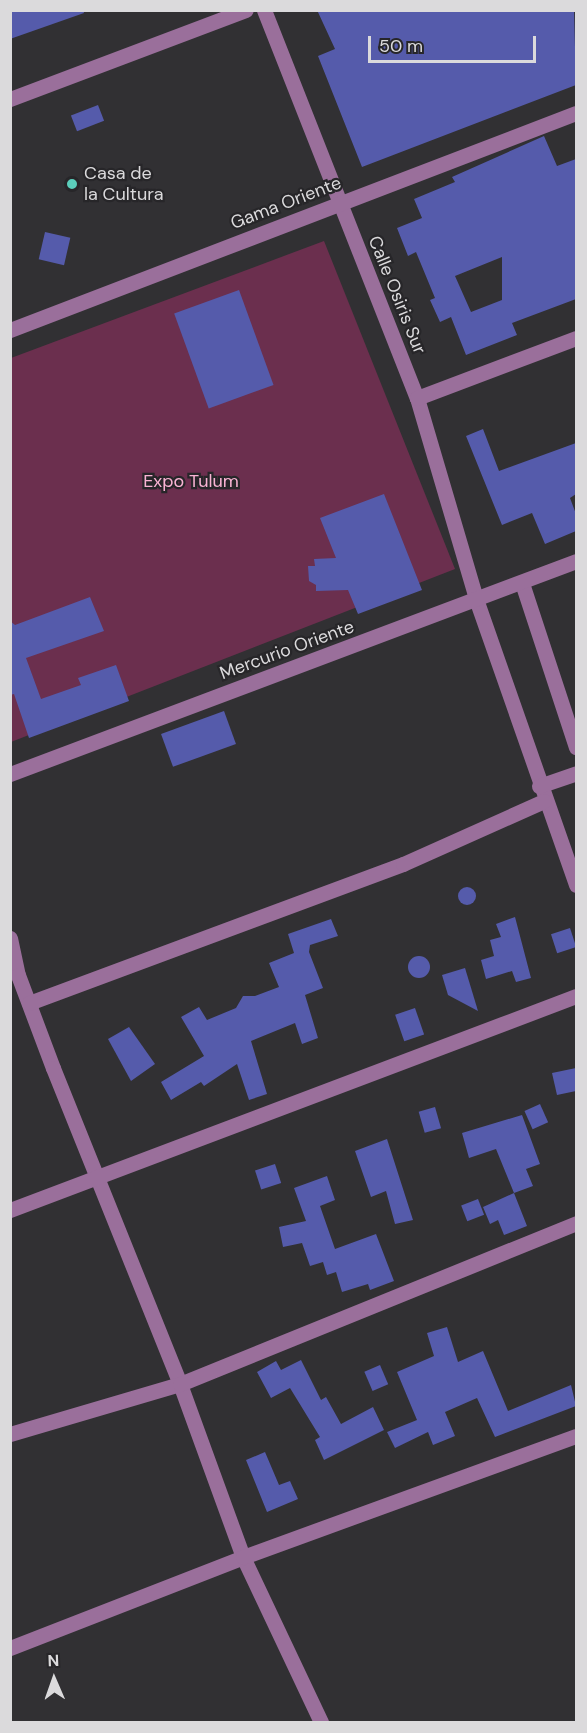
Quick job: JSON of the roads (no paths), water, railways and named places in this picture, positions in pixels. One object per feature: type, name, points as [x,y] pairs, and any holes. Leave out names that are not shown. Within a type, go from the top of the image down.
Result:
[{"type":"street","points":[[10,99],[246,10]]},
{"type":"street","name":"Calle Osiris Sur","points":[[264,10],[417,398],[476,599],[544,801],[576,885]]},
{"type":"street","name":"Gama Oriente","points":[[10,330],[576,113]]},
{"type":"street","points":[[417,398],[576,338]]},
{"type":"street","name":"Mercurio Oriente","points":[[10,774],[576,561]]},
{"type":"street","points":[[522,583],[576,747]]},
{"type":"street","points":[[539,786],[576,773]]},
{"type":"street","points":[[29,1003],[403,864],[544,801]]},
{"type":"street","points":[[10,938],[14,975],[29,1003],[180,1384],[243,1557],[321,1722]]},
{"type":"street","points":[[10,1210],[96,1175],[576,996]]},
{"type":"street","points":[[10,1434],[180,1384],[576,1223]]},
{"type":"street","points":[[10,1648],[243,1557],[576,1436]]},
{"type":"place","name":"Casa de la Cultura","points":[[72,184]]},
{"type":"park label","name":"Expo Tulum","points":[[191,481]]}]
